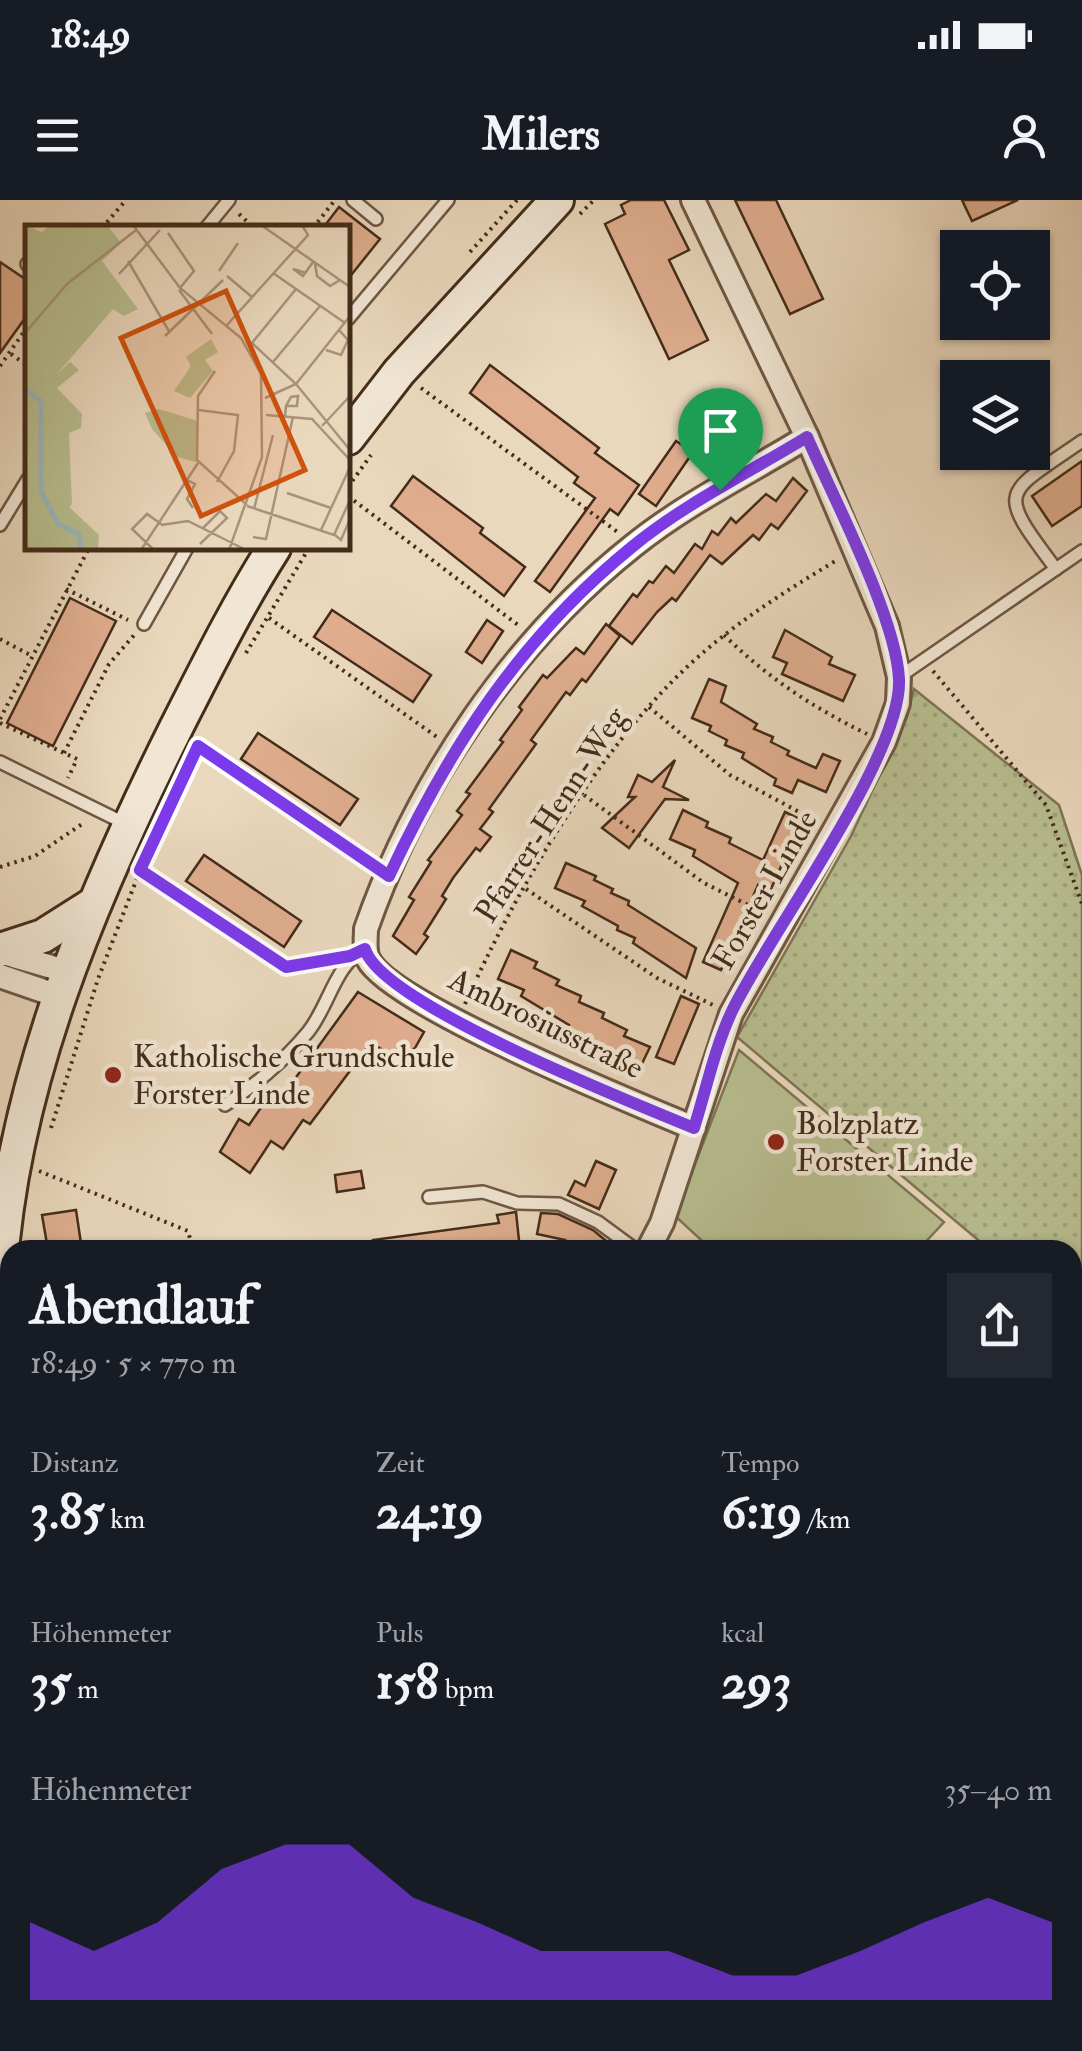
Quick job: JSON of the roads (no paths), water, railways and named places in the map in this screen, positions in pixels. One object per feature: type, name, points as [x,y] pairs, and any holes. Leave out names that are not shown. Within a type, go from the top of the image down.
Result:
[{"type":"main road","points":[[350,435],[399,372],[557,200]]},
{"type":"main road","points":[[8,1240],[65,984],[95,903],[128,824],[242,599],[273,550]]},
{"type":"main road","points":[[0,951],[43,936],[95,903]]},
{"type":"street","name":"Forster Linde","points":[[652,1240],[731,1014],[838,831],[884,742],[898,703],[900,677],[887,626],[807,437],[693,200]]},
{"type":"street","points":[[358,953],[389,876],[453,749],[538,640],[634,544],[807,437]]},
{"type":"street","points":[[0,951],[65,984]]},
{"type":"street","name":"Ambrosiusstraße","points":[[358,953],[376,970],[457,1022],[694,1128]]},
{"type":"street","points":[[0,976],[65,984]]},
{"type":"lane","points":[[208,225],[229,200]]},
{"type":"lane","points":[[354,200],[376,219]]},
{"type":"lane","points":[[350,316],[448,200]]},
{"type":"lane","points":[[1056,569],[1017,518],[1012,501],[1017,486],[1082,441]]},
{"type":"lane","points":[[0,525],[25,484]]},
{"type":"lane","points":[[144,624],[186,550]]},
{"type":"lane","points":[[900,677],[1082,551]]},
{"type":"lane","points":[[0,762],[128,824]]},
{"type":"lane","points":[[226,1105],[260,1082],[310,1029],[358,953]]},
{"type":"lane","points":[[430,1198],[483,1192],[517,1203],[559,1204],[598,1222],[622,1240]]},
{"type":"place","name":"Katholische Grundschule Forster Linde","points":[[113,1075]]},
{"type":"place","name":"Bolzplatz Forster Linde","points":[[776,1142]]}]
